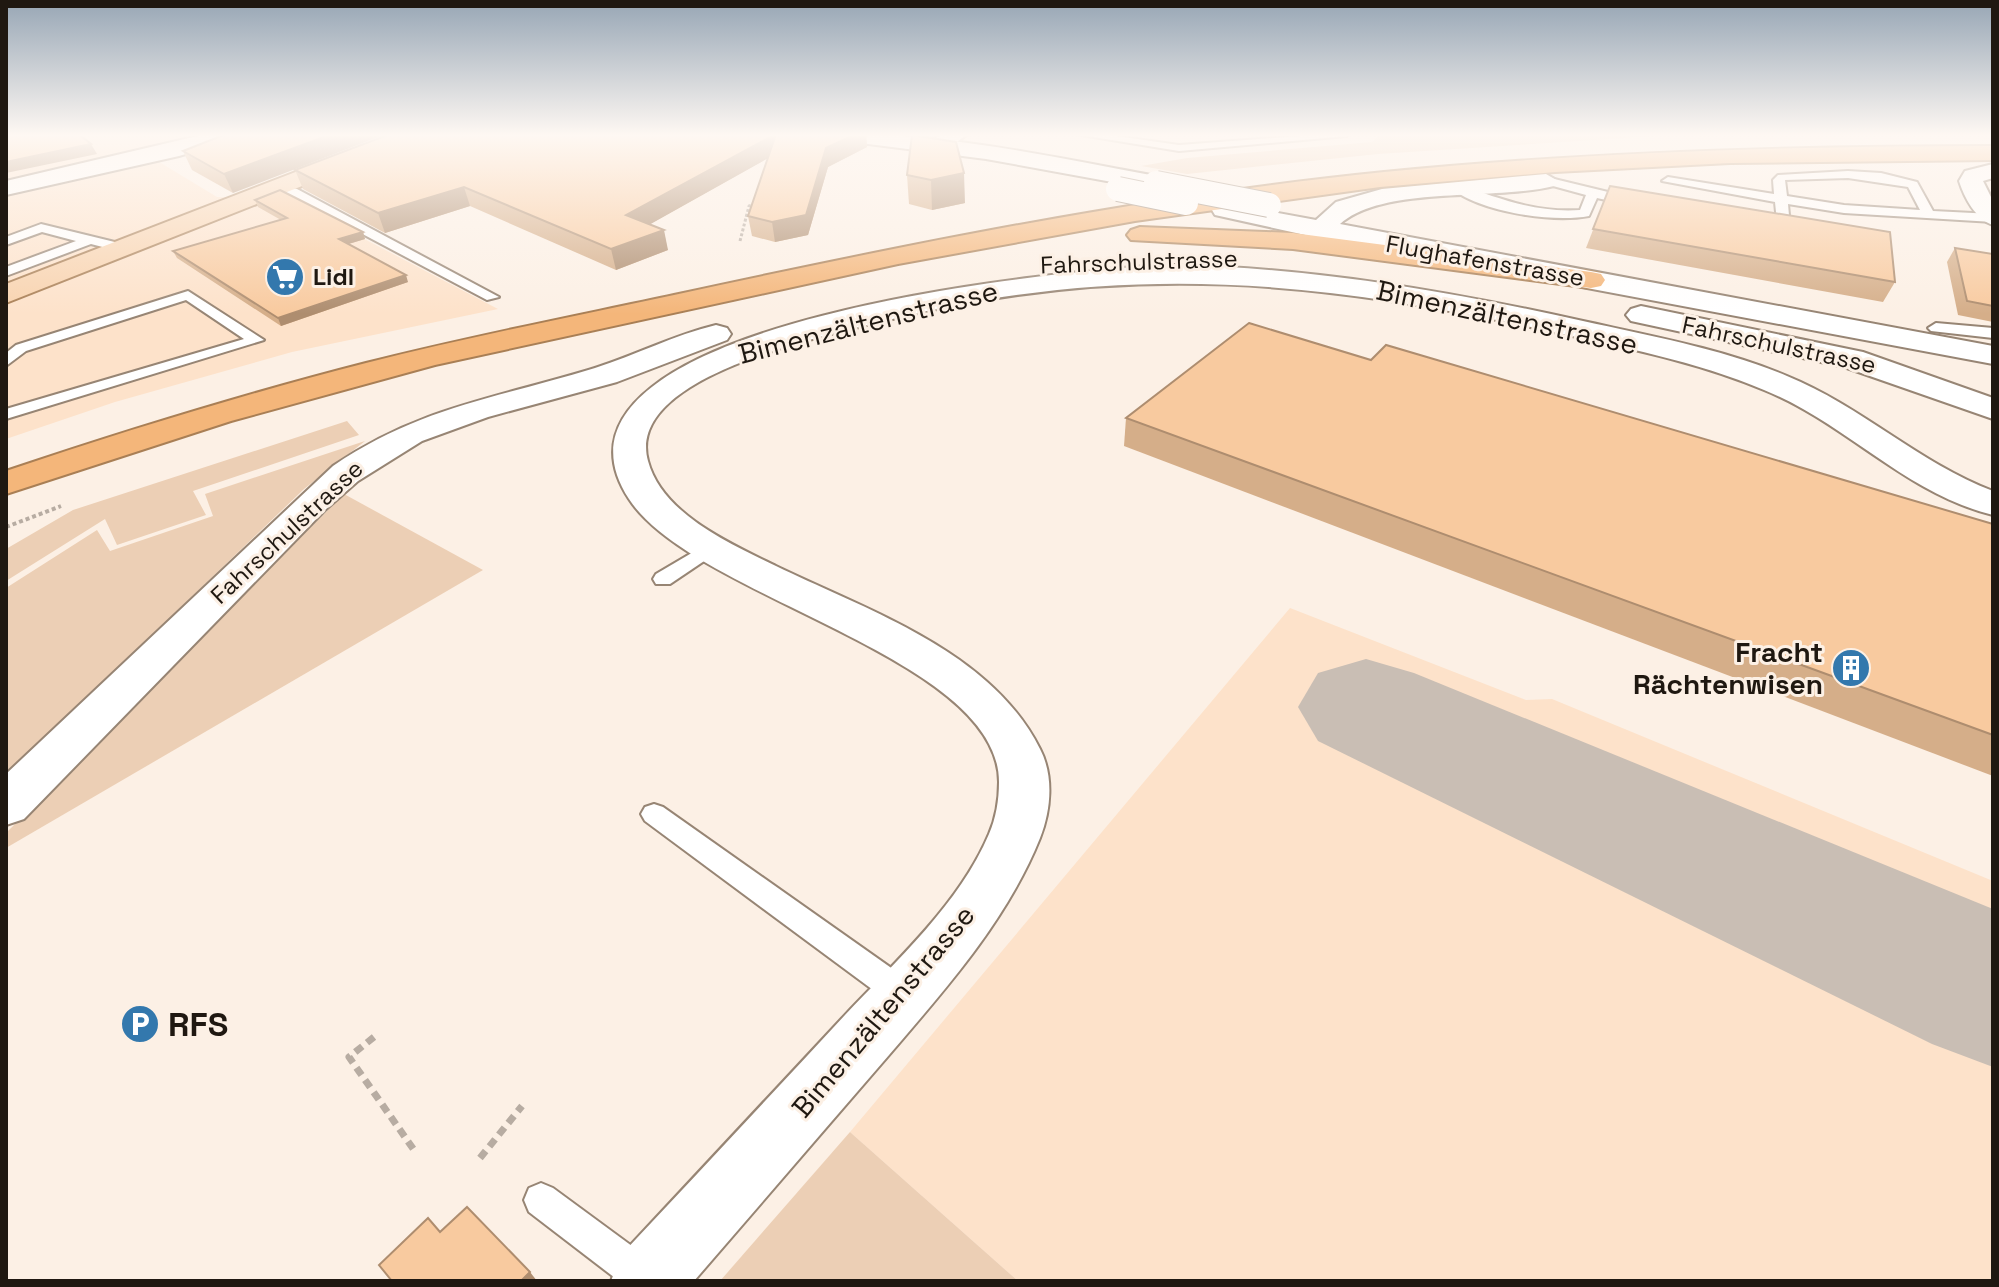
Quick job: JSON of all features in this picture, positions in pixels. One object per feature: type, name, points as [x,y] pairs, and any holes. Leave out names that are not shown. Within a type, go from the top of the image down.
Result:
[{"type":"highway","points":[[6,456],[183,401],[387,347],[888,241],[1160,194]]},
{"type":"highway","points":[[6,483],[278,397],[433,357],[959,243],[1266,194]]},
{"type":"highway","points":[[278,397],[1092,237],[1181,234],[1277,239],[1591,280]]},
{"type":"main road","points":[[6,294],[256,194]]},
{"type":"street","name":"Flughafenstrasse","points":[[1144,194],[1224,210],[1325,223],[1993,336]]},
{"type":"street","name":"Flughafenstrasse","points":[[1213,194],[1269,205],[1325,223],[1591,280],[1993,355]]},
{"type":"street","points":[[1325,223],[1359,202],[1415,194]]},
{"type":"street","points":[[1975,194],[1993,217]]},
{"type":"street","name":"Fahrschulstrasse","points":[[6,805],[332,483],[380,448],[469,409],[589,381],[745,325],[962,278],[1053,263],[1131,258],[1252,259],[1306,263],[1576,302],[1852,359],[1932,384],[1993,409]]},
{"type":"street","name":"Bimenzältenstrasse","points":[[647,1280],[903,994],[974,905],[1014,839],[1024,786],[1019,753],[985,704],[952,676],[913,652],[712,547],[670,521],[641,491],[628,465],[629,436],[649,404],[684,378],[732,354],[803,332],[1045,281],[1159,273],[1307,280],[1421,296],[1676,353],[1769,380],[1805,396],[1944,484],[1993,504]]},
{"type":"lane","points":[[297,194],[492,297]]},
{"type":"lane","points":[[1472,194],[1502,206],[1564,216],[1585,213],[1593,194]]},
{"type":"lane","points":[[1598,194],[1649,205]]},
{"type":"lane","points":[[1750,194],[1844,209],[1927,211],[1993,217]]},
{"type":"lane","points":[[1752,222],[1784,227],[1780,194]]},
{"type":"lane","points":[[1918,194],[1927,211]]},
{"type":"lane","points":[[18,223],[122,248]]},
{"type":"lane","points":[[6,241],[41,228]]},
{"type":"lane","points":[[6,272],[90,240]]},
{"type":"lane","points":[[6,361],[14,350],[188,295],[256,340],[6,414]]},
{"type":"lane","points":[[663,579],[712,547]]},
{"type":"lane","points":[[654,814],[903,994]]},
{"type":"lane","points":[[541,1200],[647,1280]]},
{"type":"path","points":[[740,241],[749,206],[762,202]]},
{"type":"path","points":[[374,1037],[349,1057],[414,1150]]},
{"type":"path","points":[[480,1158],[522,1106]]},
{"type":"shaded area","points":[[6,194],[212,194],[217,197],[288,199],[498,309],[292,352],[115,402],[6,439]]},
{"type":"shaded area","points":[[347,421],[359,435],[193,491],[206,515],[117,545],[105,519],[6,581],[6,549],[73,510]]},
{"type":"shaded area","points":[[365,441],[304,489],[6,775],[6,588],[97,530],[110,551],[213,516],[205,494]]},
{"type":"shaded area","points":[[344,494],[483,570],[6,848],[6,833]]},
{"type":"shaded area","points":[[1290,608],[1526,700],[1552,699],[1993,881],[1993,1281],[1018,1281],[850,1132]]},
{"type":"shaded area","points":[[850,1132],[1018,1281],[720,1281]]},
{"type":"building","name":"Lidl","points":[[270,194],[288,194],[363,232],[339,239],[406,275],[278,318],[173,251],[287,218],[255,200]]},
{"type":"building","points":[[341,194],[441,194],[378,213]]},
{"type":"building","points":[[481,194],[665,194],[626,215],[664,230],[611,249]]},
{"type":"building","points":[[755,194],[812,194],[806,215],[772,222],[748,216]]},
{"type":"building","points":[[1607,194],[1659,194],[1890,232],[1895,282],[1593,229]]},
{"type":"building","points":[[1955,248],[1993,254],[1993,306],[1967,301]]},
{"type":"building","name":"Fracht Rächtenwisen","points":[[1249,323],[1371,360],[1386,345],[1993,524],[1993,735],[1126,418]]},
{"type":"building","points":[[467,1207],[530,1272],[521,1281],[390,1281],[379,1265],[428,1218],[440,1232]]},
{"type":"taxiway","points":[[1366,707],[1993,989]]},
{"type":"place","name":"Lidl","points":[[285,277]]},
{"type":"place","name":"Fracht Rächtenwisen","points":[[1851,668]]},
{"type":"place","name":"RFS","points":[[140,1024]]}]
